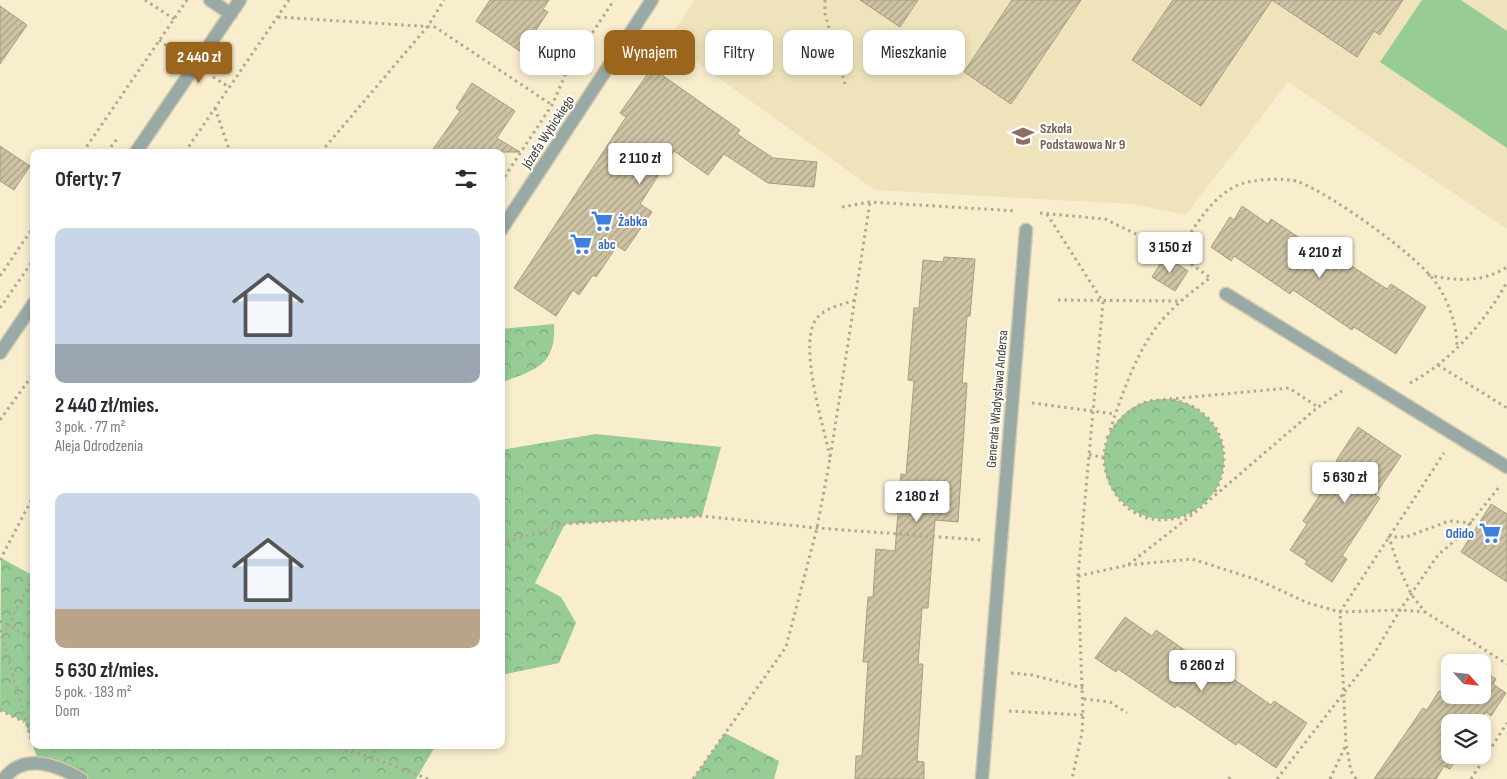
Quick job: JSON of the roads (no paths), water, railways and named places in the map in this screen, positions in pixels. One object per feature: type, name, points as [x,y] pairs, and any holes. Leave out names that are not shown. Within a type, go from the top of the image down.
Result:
[{"type":"street","points":[[210,0],[231,14]]},
{"type":"street","points":[[138,149],[240,0]]},
{"type":"street","name":"Józefa Wybickiego","points":[[505,224],[652,0]]},
{"type":"street","name":"Generała Władysława Andersa","points":[[982,779],[1026,230]]},
{"type":"street","points":[[1226,294],[1507,468]]},
{"type":"street","points":[[0,352],[30,309]]},
{"type":"street","points":[[4,779],[11,769],[25,764],[39,763],[66,770],[81,779]]},
{"type":"place","name":"Szkoła Podstawowa Nr 9","points":[[1023,136]]},
{"type":"place","name":"Żabka","points":[[602,221]]},
{"type":"place","name":"abc","points":[[581,244]]},
{"type":"place","name":"Odido","points":[[1490,533]]}]
